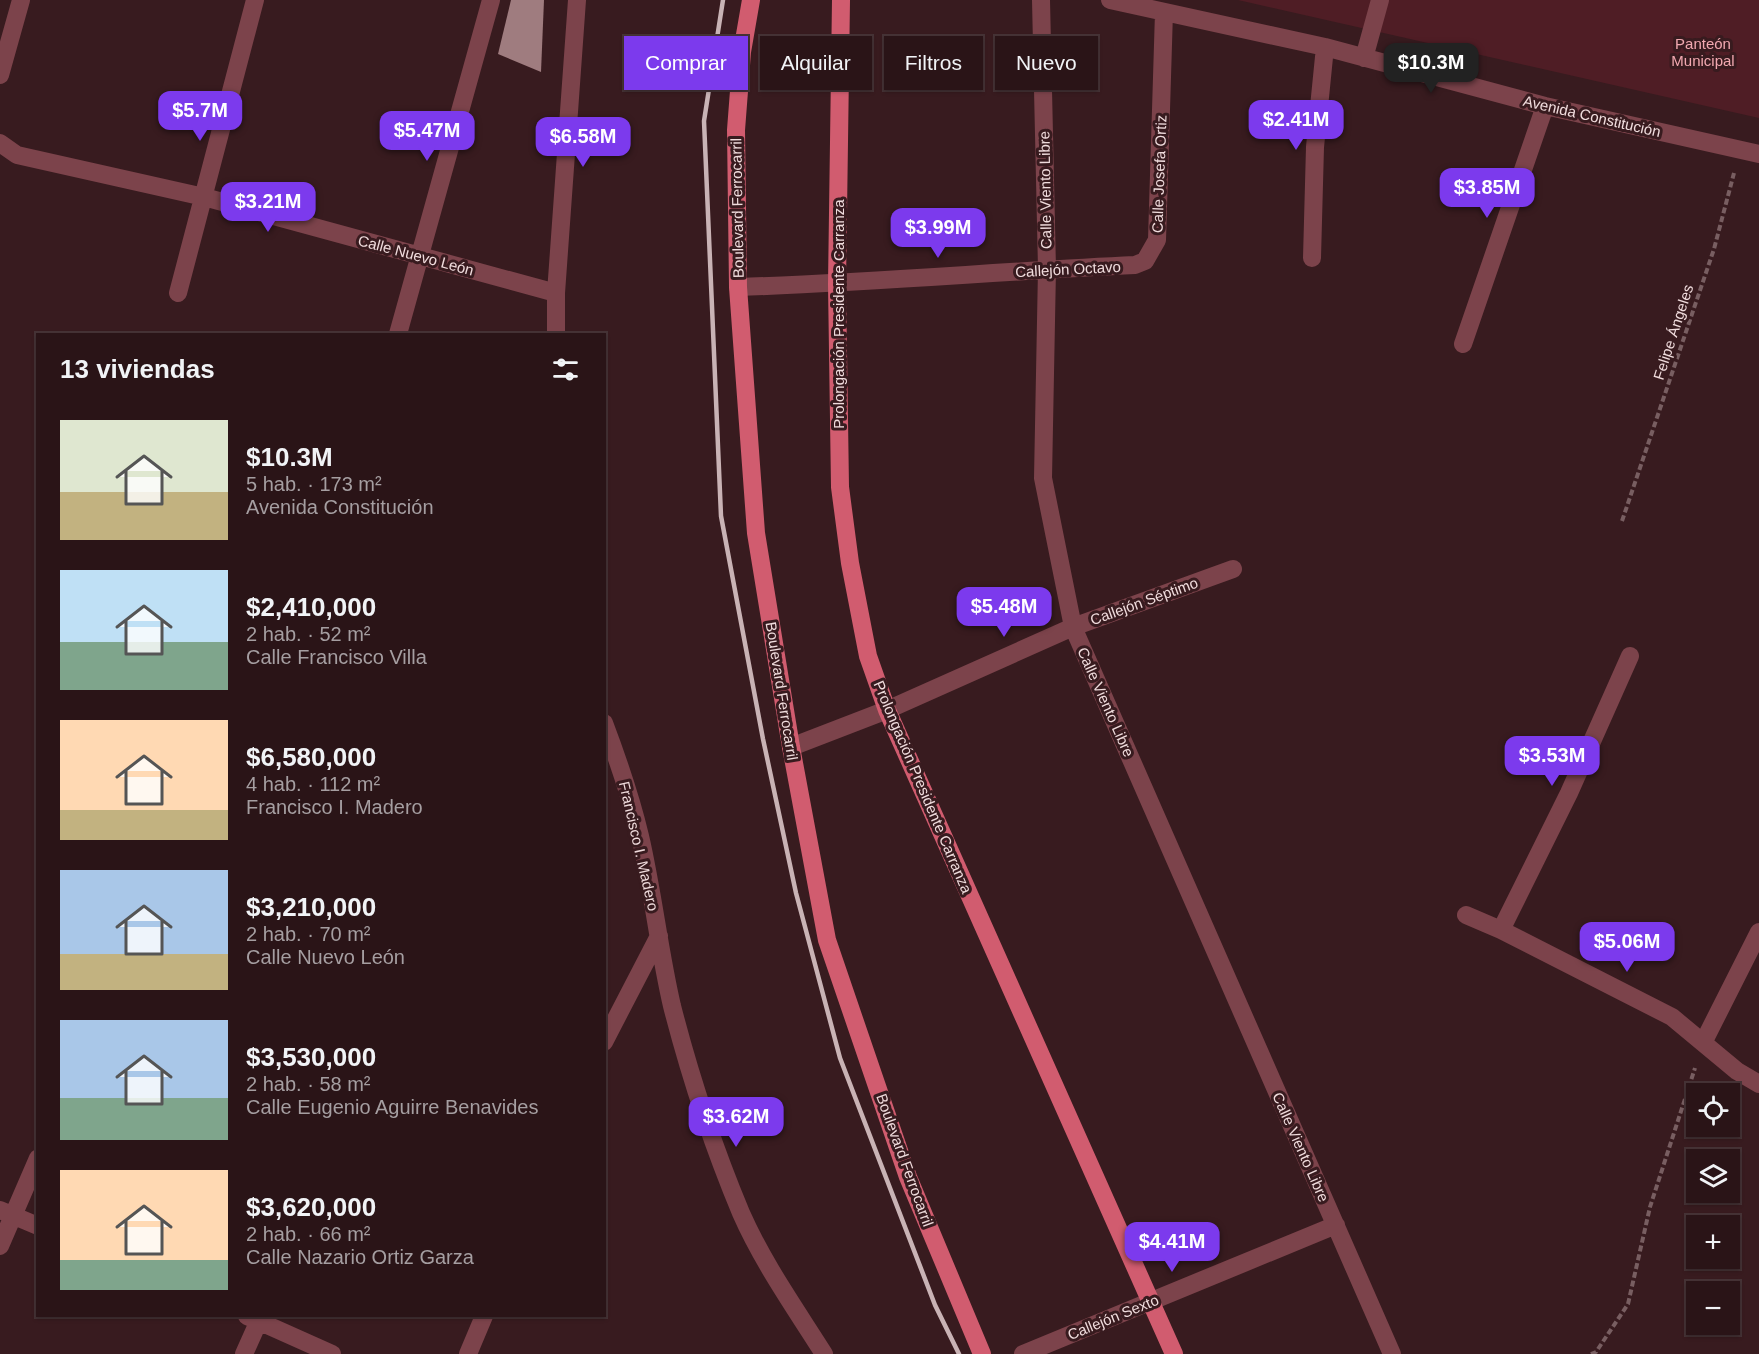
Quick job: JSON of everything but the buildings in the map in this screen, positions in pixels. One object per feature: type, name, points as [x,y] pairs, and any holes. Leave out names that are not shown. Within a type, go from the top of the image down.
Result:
[{"type":"main road","name":"Boulevard Ferrocarril","points":[[751,0],[742,52],[736,130],[738,286],[756,533],[791,747],[828,940],[908,1177],[982,1354]]},
{"type":"main road","name":"Prolongación Presidente Carranza","points":[[841,0],[837,284],[840,487],[850,563],[868,656],[887,710],[1174,1354]]},
{"type":"street","points":[[0,75],[21,0]]},
{"type":"street","points":[[178,293],[255,0]]},
{"type":"street","points":[[398,333],[491,0]]},
{"type":"street","points":[[556,333],[556,293],[577,0]]},
{"type":"street","name":"Calle Viento Libre","points":[[1041,0],[1047,269],[1043,478],[1073,627],[1392,1354]]},
{"type":"street","name":"Avenida Constitución","points":[[1110,0],[1325,47],[1545,106],[1759,154]]},
{"type":"street","points":[[1364,58],[1380,0]]},
{"type":"street","name":"Calle Josefa Ortiz","points":[[1145,261],[1157,240],[1164,12]]},
{"type":"street","points":[[1312,258],[1314,147],[1325,47]]},
{"type":"street","points":[[1463,344],[1545,106]]},
{"type":"street","name":"Calle Nuevo León","points":[[0,143],[17,155],[204,197],[556,293]]},
{"type":"street","name":"Callejón Octavo","points":[[738,286],[837,284],[1135,265],[1145,261]]},
{"type":"street","name":"Callejón Séptimo","points":[[791,747],[887,710],[1073,627],[1233,569]]},
{"type":"street","points":[[1501,930],[1569,793],[1630,656]]},
{"type":"street","name":"Francisco I. Madero","points":[[606,728],[618,760],[640,835],[672,1004],[690,1071],[708,1125],[742,1214],[777,1281],[824,1354]]},
{"type":"street","points":[[1466,915],[1501,930],[1672,1017],[1737,1071],[1759,1084]]},
{"type":"street","points":[[1703,1043],[1759,932]]},
{"type":"street","points":[[606,1038],[659,936]]},
{"type":"street","points":[[0,1246],[7,1212],[36,1161]]},
{"type":"street","points":[[7,1212],[36,1225]]},
{"type":"street","name":"Callejón Sexto","points":[[1023,1354],[1336,1225]]},
{"type":"street","points":[[244,1354],[255,1317],[332,1354]]},
{"type":"street","points":[[468,1354],[484,1317]]},
{"type":"path","name":"Felipe Ángeles","points":[[1623,521],[1714,249],[1740,149]]},
{"type":"path","points":[[1591,1354],[1596,1352],[1628,1304],[1650,1207],[1703,1043]]},
{"type":"green space","name":"Panteón Municipal","points":[[1238,0],[1759,0],[1759,118]]},
{"type":"railway","points":[[723,0],[704,121],[721,516],[763,739],[796,893],[840,1058],[935,1305],[959,1354]]}]
